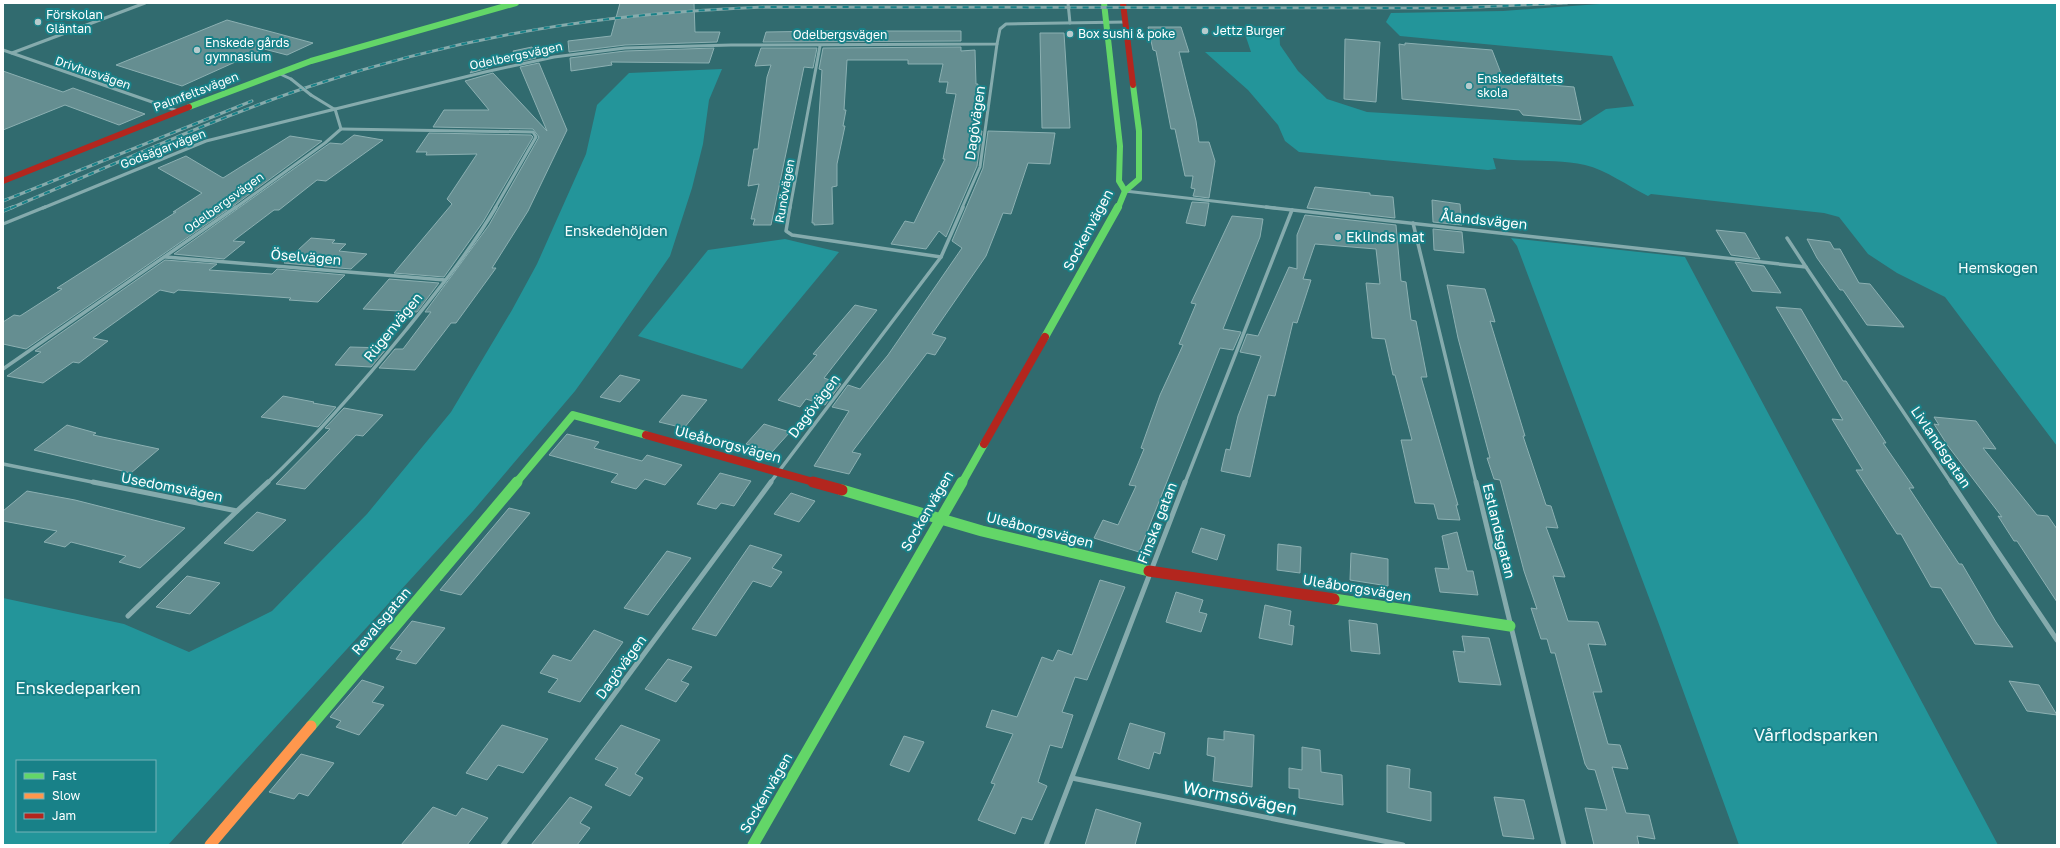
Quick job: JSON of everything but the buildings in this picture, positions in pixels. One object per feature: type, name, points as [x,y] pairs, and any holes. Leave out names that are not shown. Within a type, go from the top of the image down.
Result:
[{"type":"street","points":[[12,53],[145,3]]},
{"type":"street","name":"Palmfeltsvägen","points":[[3,181],[278,73],[345,50],[500,9],[516,3]]},
{"type":"street","points":[[1068,3],[1070,23]]},
{"type":"street","name":"Sockenvägen","points":[[1104,3],[1120,146],[1119,181],[1125,191]]},
{"type":"street","name":"Sockenvägen","points":[[753,845],[939,518],[1113,219],[1125,191],[1139,179],[1140,145],[1123,3]]},
{"type":"street","points":[[997,44],[1000,29],[1006,24],[1126,22]]},
{"type":"street","name":"Odelbergsvägen","points":[[335,109],[485,72],[554,57],[625,48],[731,45],[820,46],[997,44]]},
{"type":"street","name":"Dagövägen","points":[[503,845],[778,472],[941,257],[980,167],[997,44]]},
{"type":"street","name":"Runövägen","points":[[820,46],[786,231],[792,235],[941,257]]},
{"type":"street","name":"Drivhusvägen","points":[[3,50],[178,111]]},
{"type":"street","points":[[278,73],[291,79],[312,95],[335,109],[341,129]]},
{"type":"street","name":"Godsägarvägen","points":[[3,224],[206,141],[335,109]]},
{"type":"street","name":"Odelbergsvägen","points":[[3,369],[166,257],[325,143],[341,129]]},
{"type":"street","name":"Rügenvägen","points":[[236,511],[306,445],[360,386],[445,280],[488,222],[536,137],[535,133],[532,132],[341,129]]},
{"type":"street","name":"Ålandsvägen","points":[[1125,191],[1806,266]]},
{"type":"street","name":"Finska gatan","points":[[1046,845],[1150,571],[1292,210]]},
{"type":"street","name":"Estlandsgatan","points":[[1413,223],[1564,845]]},
{"type":"street","points":[[1787,238],[1806,266]]},
{"type":"street","name":"Öselvägen","points":[[166,257],[445,280]]},
{"type":"street","name":"Livlandsgatan","points":[[1806,266],[2057,640]]},
{"type":"street","name":"Uleåborgsvägen","points":[[573,415],[982,531],[1150,571],[1510,626]]},
{"type":"street","name":"Revalsgatan","points":[[210,845],[573,415]]},
{"type":"street","name":"Usedomsvägen","points":[[3,464],[236,511]]},
{"type":"street","name":"Usedomsvägen","points":[[128,616],[236,511]]},
{"type":"street","name":"Wormsövägen","points":[[1072,778],[1403,845]]},
{"type":"green space","name":"Hemskogen","points":[[1613,3],[2057,3],[2057,446],[1945,297],[1897,273],[1868,254],[1839,217],[1824,213],[1651,194],[1648,196],[1593,167],[1574,163],[1493,158],[1496,169],[1488,170],[1299,152],[1285,141],[1278,125],[1248,90],[1205,52],[1251,52],[1243,28],[1279,27],[1280,45],[1298,71],[1327,99],[1367,112],[1581,125],[1606,109],[1634,106],[1612,56],[1400,36],[1386,22],[1391,13],[1503,11]]},
{"type":"green space","points":[[722,69],[709,100],[703,144],[692,188],[670,256],[575,391],[473,511],[168,845],[3,845],[3,598],[124,624],[189,652],[272,611],[367,514],[451,412],[512,310],[537,264],[586,154],[597,105],[629,73]]},
{"type":"green space","name":"Vårflodsparken","points":[[1511,238],[1685,257],[1998,845],[1739,845],[1660,627],[1517,246]]},
{"type":"green space","points":[[785,239],[839,252],[742,369],[638,336],[708,250]]},
{"type":"railway","points":[[11,208],[198,128],[311,86],[368,68],[480,40],[592,21],[707,10],[766,7],[1457,8],[1567,3]]},
{"type":"railway","points":[[3,201],[252,101]]},
{"type":"railway","points":[[3,211],[13,207]]},
{"type":"traffic: fast","points":[[189,107],[311,61],[516,3]]},
{"type":"traffic: fast","points":[[1104,3],[1120,146],[1119,181],[1125,191]]},
{"type":"traffic: fast","points":[[1045,337],[1113,219],[1125,191],[1139,179],[1139,131],[1133,85]]},
{"type":"traffic: fast","points":[[311,726],[573,415],[646,435]]},
{"type":"traffic: fast","points":[[753,845],[984,444]]},
{"type":"traffic: fast","points":[[842,490],[982,531],[1149,571]]},
{"type":"traffic: fast","points":[[1334,599],[1510,626]]},
{"type":"traffic: slow","points":[[210,845],[311,726]]},
{"type":"traffic: jam","points":[[1123,3],[1133,85]]},
{"type":"traffic: jam","points":[[3,181],[189,107]]},
{"type":"traffic: jam","points":[[984,444],[1045,337]]},
{"type":"traffic: jam","points":[[646,435],[842,490]]},
{"type":"traffic: jam","points":[[1149,571],[1334,599]]},
{"type":"place","name":"Förskolan Gläntan","points":[[38,22]]},
{"type":"place","name":"Jettz Burger","points":[[1205,31]]},
{"type":"place","name":"Box sushi & poke","points":[[1070,34]]},
{"type":"place","name":"Enskede gårds gymnasium","points":[[197,50]]},
{"type":"place","name":"Enskedefältets skola","points":[[1469,86]]},
{"type":"place","name":"Eklinds mat","points":[[1338,237]]},
{"type":"park label","name":"Enskedehöjden","points":[[616,231]]},
{"type":"park label","name":"Enskedeparken","points":[[78,688]]}]
